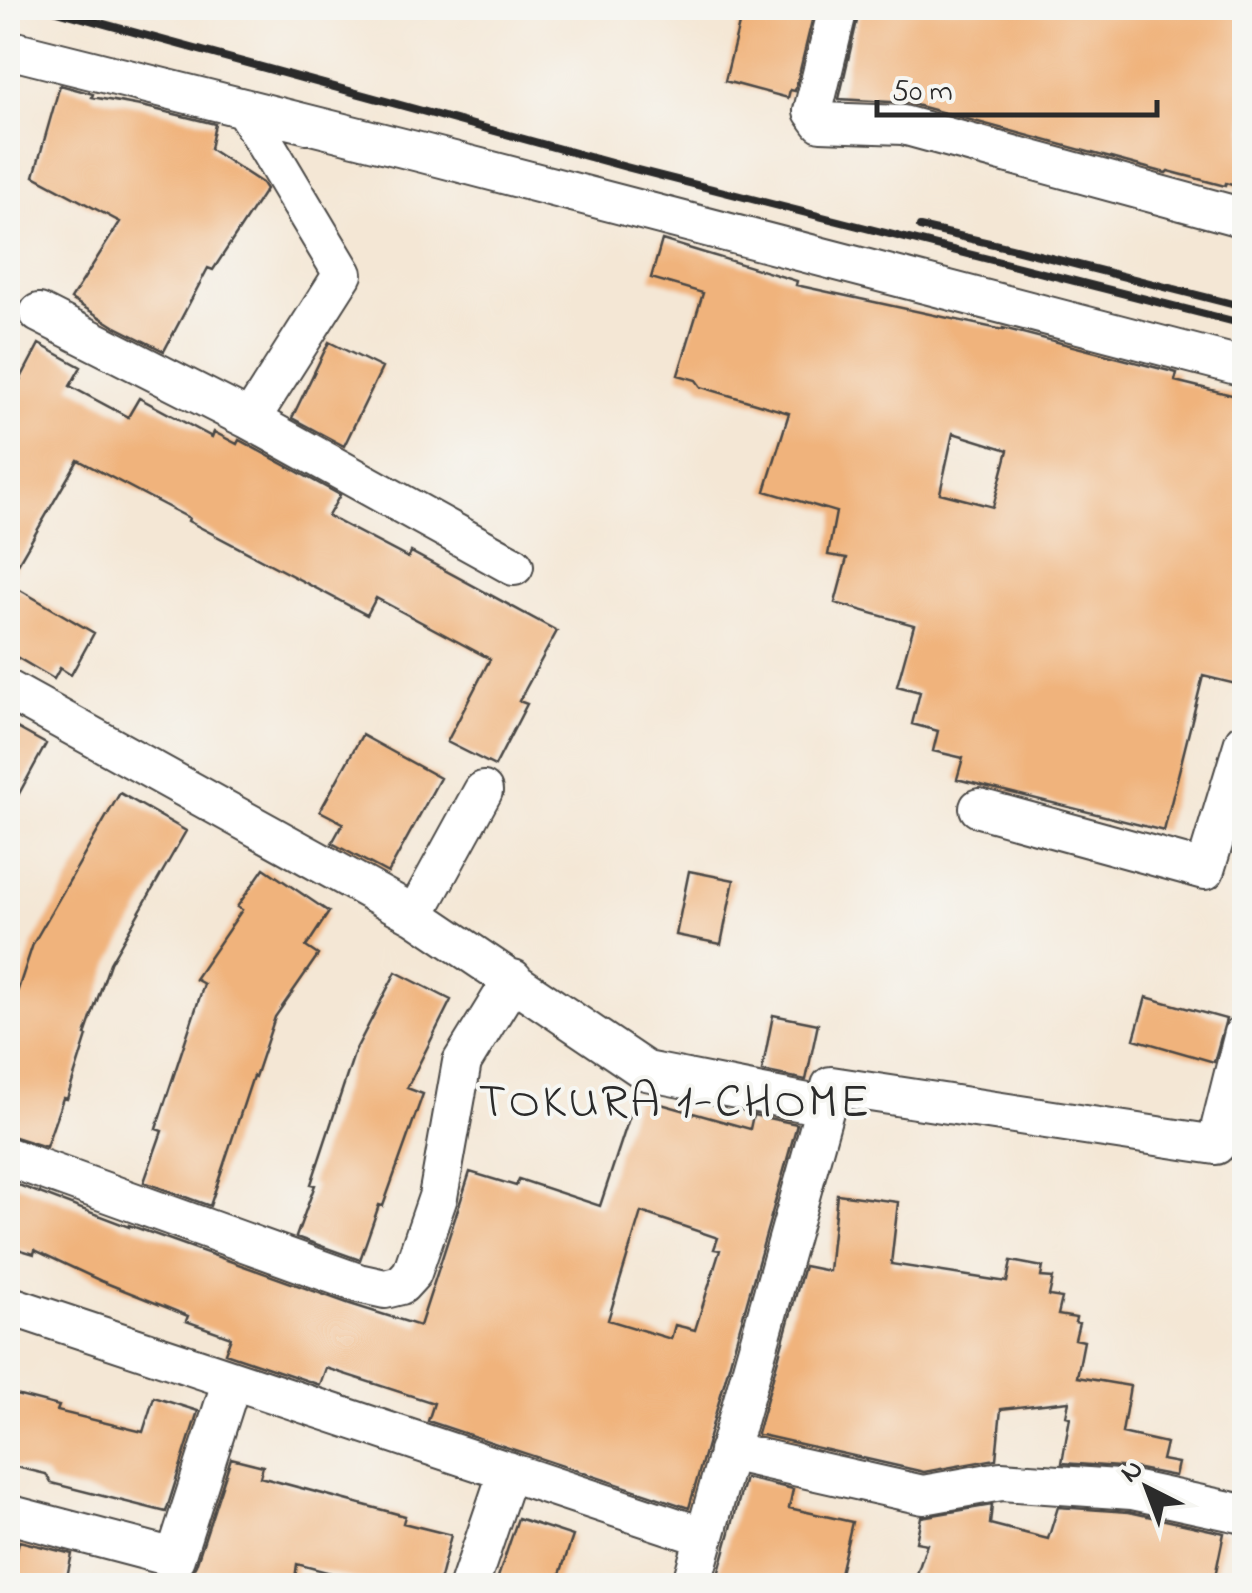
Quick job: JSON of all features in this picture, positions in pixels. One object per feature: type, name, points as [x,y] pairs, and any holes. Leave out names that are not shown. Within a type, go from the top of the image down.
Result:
[{"type":"street","points":[[838,8],[813,110],[821,122],[903,125],[1244,218]]},
{"type":"street","points":[[8,49],[1244,367]]},
{"type":"street","points":[[244,108],[343,274],[250,420]]},
{"type":"street","points":[[39,313],[250,420],[514,566]]},
{"type":"street","points":[[8,690],[415,914],[646,1070],[823,1106]]},
{"type":"street","points":[[978,808],[1205,870],[1244,742]]},
{"type":"street","points":[[415,914],[482,790]]},
{"type":"street","points":[[8,1157],[358,1283],[385,1288],[401,1286],[412,1273],[438,1197],[462,1062],[513,979]]},
{"type":"street","points":[[691,1586],[830,1086],[1216,1145],[1244,1033]]},
{"type":"street","points":[[8,1305],[705,1537]]},
{"type":"street","points":[[8,1514],[175,1558],[232,1380]]},
{"type":"street","points":[[728,1451],[923,1494],[1000,1481],[1132,1490],[1244,1514]]},
{"type":"street","points":[[469,1586],[508,1471]]},
{"type":"building","points":[[743,8],[815,8],[795,91],[790,90],[788,98],[725,81]]},
{"type":"building","points":[[860,8],[1244,8],[1244,189],[1166,173],[908,103],[839,99]]},
{"type":"building","points":[[60,85],[93,94],[92,97],[215,124],[210,149],[266,189],[213,270],[208,268],[164,351],[71,299],[120,222],[34,176]]},
{"type":"building","points":[[662,240],[797,281],[796,285],[1003,328],[1177,373],[1175,381],[1244,398],[1244,686],[1203,676],[1164,831],[957,779],[963,758],[933,751],[938,731],[912,724],[920,692],[897,686],[914,625],[835,603],[847,558],[828,555],[836,512],[765,491],[789,413],[701,387],[696,380],[678,375],[703,293],[651,278]],"holes":[[[953,433],[1008,450],[993,507],[940,493]]]},
{"type":"building","points":[[329,342],[382,368],[344,446],[292,418]]},
{"type":"building","points":[[39,344],[81,367],[70,386],[128,417],[139,398],[212,437],[214,432],[237,444],[239,440],[340,495],[328,516],[408,558],[411,552],[557,631],[519,701],[527,704],[495,766],[447,742],[490,659],[376,598],[367,615],[78,460],[8,581],[8,403]]},
{"type":"building","points":[[8,583],[94,633],[71,675],[60,668],[54,679],[8,652]]},
{"type":"building","points":[[8,723],[46,744],[8,814]]},
{"type":"building","points":[[362,735],[440,778],[388,873],[332,843],[343,823],[320,811]]},
{"type":"building","points":[[120,793],[186,831],[110,963],[67,1099],[63,1098],[46,1147],[8,1135],[8,1020],[33,944]]},
{"type":"building","points":[[264,868],[329,912],[306,947],[318,955],[275,1017],[210,1206],[144,1182],[162,1131],[156,1129],[204,984],[195,979],[242,910],[237,907]]},
{"type":"building","points":[[689,871],[734,880],[721,944],[676,935]]},
{"type":"building","points":[[396,972],[451,1000],[407,1088],[423,1094],[360,1260],[296,1237],[355,1051]]},
{"type":"building","points":[[1146,997],[1226,1019],[1214,1062],[1134,1039]]},
{"type":"building","points":[[773,1015],[818,1024],[806,1080],[762,1071]]},
{"type":"building","points":[[636,1097],[750,1129],[753,1115],[797,1124],[689,1508],[428,1421],[434,1403],[326,1368],[320,1385],[225,1353],[231,1337],[186,1321],[188,1316],[35,1250],[34,1254],[8,1246],[8,1181],[129,1227],[420,1326],[470,1172],[516,1186],[519,1179],[600,1206]],"holes":[[[641,1212],[718,1238],[714,1249],[720,1250],[695,1330],[675,1325],[671,1339],[608,1320]]]},
{"type":"building","points":[[837,1194],[898,1202],[891,1264],[1007,1282],[1011,1261],[1043,1267],[1041,1277],[1053,1278],[1049,1296],[1062,1298],[1058,1315],[1076,1318],[1079,1323],[1075,1339],[1084,1341],[1077,1377],[1130,1386],[1122,1433],[1166,1443],[1162,1460],[1178,1463],[1175,1476],[1134,1468],[1062,1463],[1069,1401],[1001,1409],[996,1459],[924,1472],[757,1434],[804,1266],[829,1271]]},
{"type":"building","points":[[8,1393],[59,1406],[57,1411],[143,1432],[154,1397],[198,1411],[166,1512],[51,1483],[46,1474],[8,1465]]},
{"type":"building","points":[[231,1458],[263,1466],[260,1477],[405,1516],[403,1523],[451,1535],[438,1586],[380,1586],[297,1564],[294,1586],[182,1586],[196,1565]]},
{"type":"building","points":[[745,1478],[793,1489],[789,1508],[852,1522],[837,1586],[715,1586]]},
{"type":"building","points":[[992,1505],[990,1524],[1048,1539],[1058,1507],[1129,1512],[1224,1533],[1213,1586],[999,1586],[970,1579],[967,1586],[913,1586],[927,1544],[916,1542],[921,1517]]},
{"type":"building","points":[[518,1518],[573,1536],[556,1586],[495,1586]]},
{"type":"building","points":[[19,1541],[72,1554],[65,1586],[9,1586]]},
{"type":"railway","points":[[46,8],[626,167],[1244,324]]},
{"type":"railway","points":[[920,227],[1244,307]]},
{"type":"district","name":"TOKURA 1-CHOME","points":[[675,1104]]}]
